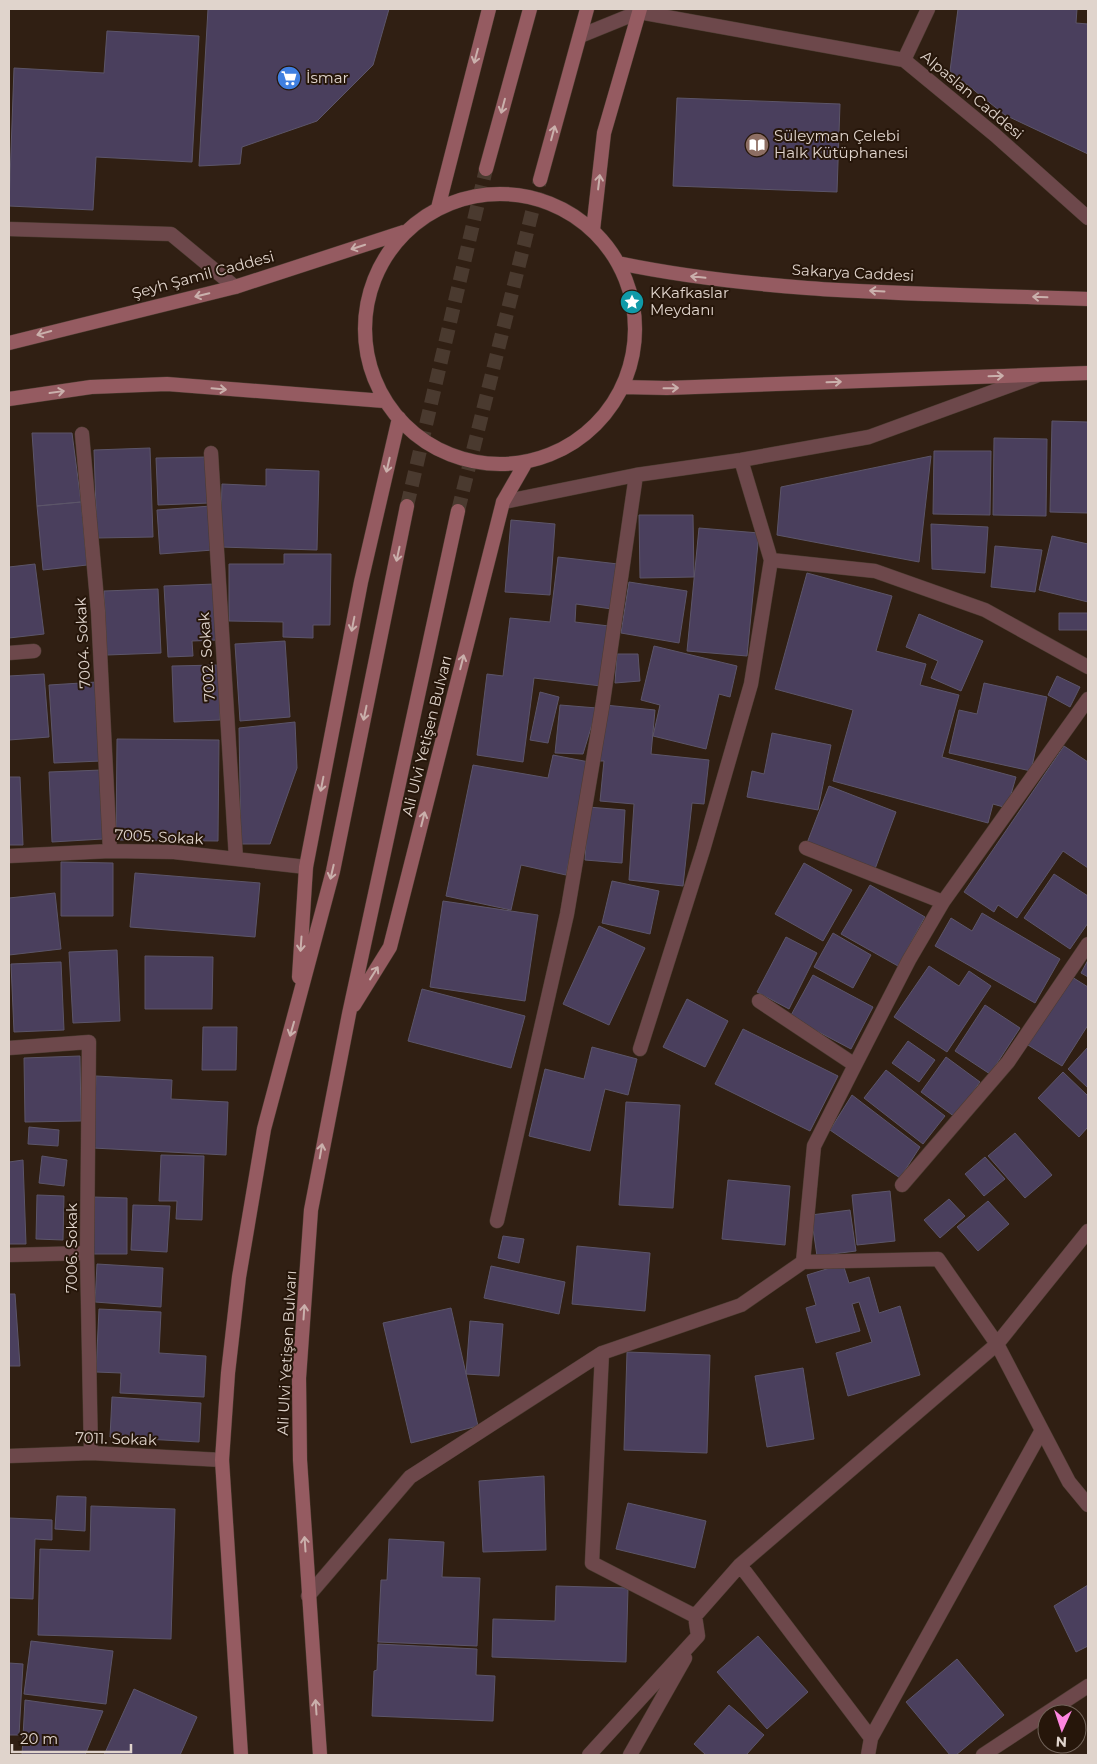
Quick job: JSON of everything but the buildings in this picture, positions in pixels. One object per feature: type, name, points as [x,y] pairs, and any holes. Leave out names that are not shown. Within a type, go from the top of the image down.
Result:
[{"type":"main road","points":[[438,208],[489,9]]},
{"type":"main road","points":[[486,168],[530,9]]},
{"type":"main road","points":[[540,180],[587,9]]},
{"type":"main road","points":[[593,230],[604,133],[639,10]]},
{"type":"main road","points":[[477,195],[519,195],[559,206],[593,230],[618,263],[633,303],[634,329],[634,346],[622,387],[598,422],[564,448],[526,462],[486,464],[448,454],[414,434],[384,401],[368,362],[364,315],[377,271],[404,232],[438,208],[477,195]]},
{"type":"main road","name":"Şeyh Şamil Caddesi","points":[[9,343],[234,287],[404,232]]},
{"type":"main road","name":"Sakarya Caddesi","points":[[618,263],[678,275],[780,286],[1088,298]]},
{"type":"main road","points":[[622,387],[667,388],[1088,373]]},
{"type":"main road","points":[[9,398],[91,387],[167,384],[384,401]]},
{"type":"main road","points":[[297,1010],[306,867],[361,582],[399,418]]},
{"type":"main road","name":"Ali Ulvi Yetişen Bulvarı","points":[[349,1014],[390,947],[503,502],[526,462]]},
{"type":"main road","points":[[242,1755],[222,1460],[228,1372],[239,1277],[264,1129],[333,871],[407,506]]},
{"type":"main road","name":"Ali Ulvi Yetişen Bulvarı","points":[[320,1755],[300,1460],[300,1368],[311,1210],[349,1014],[458,511]]},
{"type":"street","points":[[904,60],[928,9]]},
{"type":"street","points":[[580,36],[639,10]]},
{"type":"street","name":"Alpaslan Caddesi","points":[[639,10],[904,60],[995,135],[1088,218]]},
{"type":"street","points":[[9,229],[171,234],[234,287]]},
{"type":"street","points":[[503,502],[636,475],[741,460],[869,437],[1042,374]]},
{"type":"street","name":"7004. Sokak","points":[[82,434],[98,611],[110,851]]},
{"type":"street","name":"7002. Sokak","points":[[211,453],[236,859]]},
{"type":"street","points":[[640,1049],[703,850],[751,684],[772,560],[741,460]]},
{"type":"street","points":[[497,1221],[566,914],[603,702],[636,475]]},
{"type":"street","points":[[772,560],[875,571],[985,610],[1088,667]]},
{"type":"street","points":[[9,653],[34,651]]},
{"type":"street","points":[[803,1262],[814,1146],[855,1065],[909,960],[943,902],[1088,699]]},
{"type":"street","points":[[806,848],[943,902]]},
{"type":"street","name":"7005. Sokak","points":[[9,856],[110,851],[174,852],[306,867]]},
{"type":"street","points":[[902,1185],[1008,1062],[1088,944]]},
{"type":"street","points":[[759,1001],[855,1065]]},
{"type":"street","name":"7006. Sokak","points":[[9,1048],[89,1042],[87,1253],[91,1453]]},
{"type":"street","points":[[630,1755],[698,1636],[695,1616],[740,1565],[997,1344],[1088,1231]]},
{"type":"street","points":[[9,1255],[87,1253]]},
{"type":"street","points":[[308,1596],[410,1477],[602,1353],[741,1305],[803,1262],[938,1259],[997,1344],[1069,1482],[1088,1505]]},
{"type":"street","points":[[602,1353],[592,1563],[695,1616]]},
{"type":"street","points":[[868,1755],[871,1738],[1042,1430]]},
{"type":"street","name":"7011. Sokak","points":[[9,1456],[91,1453],[222,1460]]},
{"type":"street","points":[[740,1565],[871,1738]]},
{"type":"street","points":[[589,1755],[698,1636]]},
{"type":"street","points":[[983,1755],[1088,1686]]},
{"type":"tunnel","points":[[407,506],[486,169]]},
{"type":"tunnel","points":[[458,511],[540,180]]},
{"type":"place","name":"İsmar","points":[[289,78]]},
{"type":"place","name":"Süleyman Çelebi Halk Kütüphanesi","points":[[757,145]]},
{"type":"place","name":"KKafkaslar Meydanı","points":[[632,302]]}]
